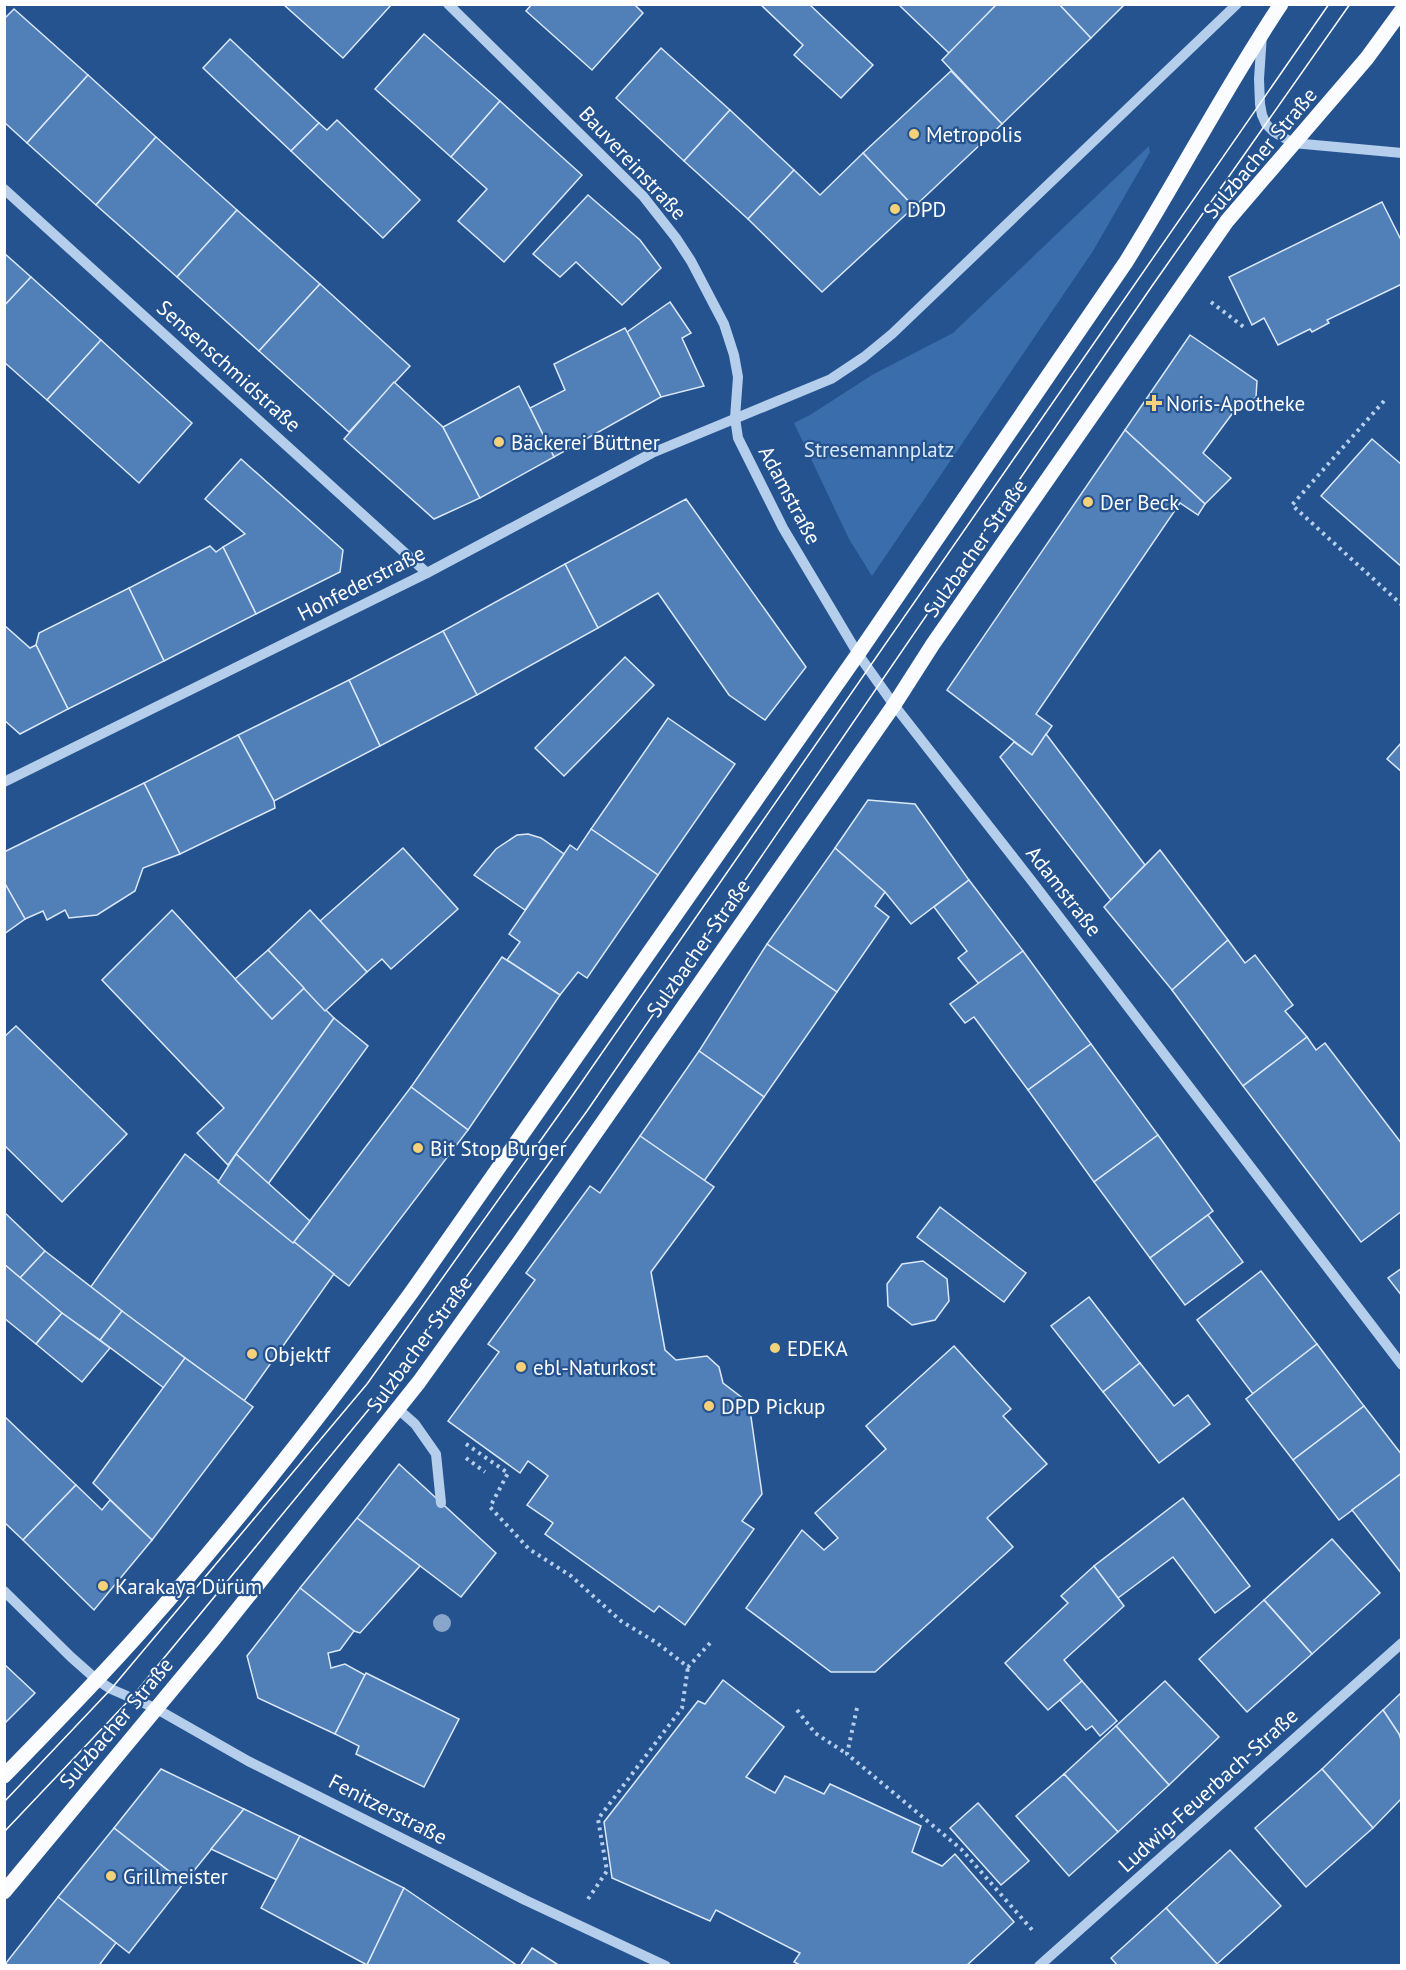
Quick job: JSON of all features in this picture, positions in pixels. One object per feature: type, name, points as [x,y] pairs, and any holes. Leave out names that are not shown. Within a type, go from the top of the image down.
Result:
[{"type":"main road","name":"Sulzbacher Straße","points":[[4,1776],[97,1680],[191,1575],[374,1344],[858,654],[1126,262],[1281,4]]},
{"type":"main road","name":"Sulzbacher Straße","points":[[4,1892],[309,1521],[398,1408],[518,1244],[894,705],[933,644],[1227,221],[1367,58],[1401,10]]},
{"type":"street","name":"Bauvereinstraße","points":[[448,4],[643,196],[676,238],[719,314],[735,355],[738,378],[735,418]]},
{"type":"street","points":[[735,418],[831,379],[885,340],[1237,4]]},
{"type":"street","points":[[1263,31],[1259,79],[1262,115],[1266,124],[1274,132],[1293,143],[1401,153]]},
{"type":"street","name":"Sensenschmidstraße","points":[[4,189],[427,573]]},
{"type":"street","name":"Hohfederstraße","points":[[5,782],[427,573],[652,453],[735,418]]},
{"type":"street","name":"Adamstraße","points":[[735,418],[738,438],[783,528],[858,654],[894,705],[1082,946],[1401,1365]]},
{"type":"street","points":[[398,1408],[414,1424],[436,1454],[441,1503]]},
{"type":"street","name":"Fenitzerstraße","points":[[4,1591],[71,1657],[111,1689],[155,1708],[258,1766],[525,1900],[666,1965]]},
{"type":"street","name":"Ludwig-Feuerbach-Straße","points":[[1039,1965],[1401,1643]]},
{"type":"path","points":[[1203,296],[1245,328]]},
{"type":"path","points":[[1384,401],[1292,505],[1401,605]]},
{"type":"path","points":[[484,1472],[462,1454],[466,1444],[508,1473],[490,1507],[529,1549],[572,1576],[621,1621],[657,1643],[688,1667]]},
{"type":"path","points":[[607,1871],[598,1820],[682,1708],[688,1667],[711,1642]]},
{"type":"path","points":[[847,1754],[857,1708]]},
{"type":"path","points":[[797,1710],[815,1733],[847,1754],[961,1850],[1052,1954]]},
{"type":"green space","name":"Stresemannplatz","points":[[1149,146],[1150,152],[1093,251],[872,576],[849,539],[794,423],[872,375],[953,333]]},
{"type":"building","points":[[283,4],[392,4],[343,58]]},
{"type":"building","points":[[532,4],[634,4],[643,13],[592,70],[526,11]]},
{"type":"building","points":[[760,4],[809,4],[873,65],[841,98],[794,55],[803,45]]},
{"type":"building","points":[[898,4],[997,4],[950,54]]},
{"type":"building","points":[[997,4],[1059,4],[1091,38],[1002,124],[942,60]]},
{"type":"building","points":[[1059,4],[1125,4],[1091,38]]},
{"type":"building","points":[[14,9],[88,75],[27,143],[4,122],[4,19]]},
{"type":"building","points":[[424,34],[500,101],[451,157],[375,89]]},
{"type":"building","points":[[230,39],[319,123],[291,151],[203,68]]},
{"type":"building","points":[[661,48],[730,110],[684,161],[616,98]]},
{"type":"building","points":[[951,71],[1002,124],[914,207],[863,153]]},
{"type":"building","points":[[88,75],[156,137],[96,205],[27,143]]},
{"type":"building","points":[[500,101],[582,175],[504,262],[458,221],[487,189],[451,157]]},
{"type":"building","points":[[730,110],[794,170],[748,219],[684,161]]},
{"type":"building","points":[[337,120],[420,200],[383,238],[291,151],[319,123],[327,130]]},
{"type":"building","points":[[156,137],[237,210],[177,277],[96,205]]},
{"type":"building","points":[[863,153],[914,207],[822,292],[748,219],[794,170],[820,195]]},
{"type":"building","points":[[588,195],[640,240],[661,268],[622,305],[576,262],[560,277],[533,254]]},
{"type":"building","points":[[1382,202],[1402,242],[1402,284],[1327,320],[1329,323],[1312,332],[1310,329],[1278,345],[1264,318],[1252,325],[1229,277]]},
{"type":"building","points":[[237,210],[320,284],[259,351],[177,277]]},
{"type":"building","points":[[4,253],[31,277],[4,306]]},
{"type":"building","points":[[31,277],[101,340],[47,400],[4,362],[4,306]]},
{"type":"building","points":[[320,284],[410,366],[349,432],[259,351]]},
{"type":"building","points":[[670,302],[691,333],[682,338],[704,386],[661,397],[627,332]]},
{"type":"building","points":[[625,328],[661,397],[554,457],[530,408],[565,390],[554,364]]},
{"type":"building","points":[[1190,335],[1257,381],[1256,397],[1248,404],[1238,406],[1203,453],[1231,478],[1205,504],[1125,430]]},
{"type":"building","points":[[101,340],[192,423],[139,483],[47,400]]},
{"type":"building","points":[[394,382],[443,427],[480,498],[434,519],[344,439]]},
{"type":"building","name":"Bäckerei Büttner","points":[[519,386],[554,457],[480,498],[443,427]]},
{"type":"building","points":[[1125,430],[1205,504],[1198,515],[1180,503],[1036,714],[1052,726],[1032,755],[947,690]]},
{"type":"building","points":[[1372,439],[1402,465],[1402,567],[1321,496]]},
{"type":"building","points":[[241,459],[343,550],[340,572],[256,614],[223,547],[245,534],[205,499]]},
{"type":"building","points":[[686,499],[806,667],[765,720],[729,695],[658,593],[598,628],[565,564]]},
{"type":"building","points":[[210,546],[216,552],[223,547],[256,614],[164,661],[129,588]]},
{"type":"building","points":[[565,564],[598,628],[477,695],[443,631]]},
{"type":"building","points":[[129,588],[164,661],[68,709],[36,645],[39,633]]},
{"type":"building","points":[[4,625],[30,648],[36,645],[68,709],[20,734],[4,720]]},
{"type":"building","points":[[443,631],[477,695],[380,746],[349,680]]},
{"type":"building","points":[[625,657],[654,685],[564,776],[535,748]]},
{"type":"building","points":[[349,680],[380,746],[274,801],[238,735]]},
{"type":"building","points":[[668,718],[735,764],[658,875],[591,829]]},
{"type":"building","points":[[1046,734],[1145,865],[1111,900],[1000,757],[1014,742],[1032,755]]},
{"type":"building","points":[[238,735],[274,801],[275,808],[180,854],[144,783]]},
{"type":"building","points":[[1402,742],[1402,772],[1387,759]]},
{"type":"building","points":[[144,783],[180,854],[143,868],[135,891],[97,915],[69,918],[65,910],[47,920],[43,911],[25,919],[4,882],[4,852]]},
{"type":"building","points":[[868,800],[915,804],[969,880],[911,924],[885,892],[835,848]]},
{"type":"building","points":[[591,829],[658,875],[587,978],[578,972],[560,995],[507,960],[520,942],[509,934],[570,845],[577,850]]},
{"type":"building","points":[[528,834],[541,838],[564,854],[525,910],[474,875],[496,849],[517,835]]},
{"type":"building","points":[[403,848],[458,909],[391,969],[382,959],[367,972],[320,921]]},
{"type":"building","points":[[835,848],[885,892],[875,906],[889,917],[837,992],[767,944]]},
{"type":"building","points":[[1160,850],[1228,940],[1172,990],[1104,907]]},
{"type":"building","points":[[969,880],[1023,951],[979,984],[958,958],[967,951],[934,907]]},
{"type":"building","points":[[4,882],[25,919],[4,934]]},
{"type":"building","points":[[172,910],[272,1019],[304,988],[334,1018],[228,1165],[197,1133],[224,1108],[102,980]]},
{"type":"building","points":[[310,910],[367,972],[325,1011],[268,950]]},
{"type":"building","points":[[1228,940],[1245,963],[1255,955],[1293,1005],[1285,1011],[1307,1037],[1243,1086],[1172,990]]},
{"type":"building","points":[[767,944],[837,992],[764,1097],[699,1051]]},
{"type":"building","points":[[268,950],[304,988],[272,1019],[235,979]]},
{"type":"building","points":[[1023,951],[1091,1044],[1028,1090],[974,1017],[965,1023],[950,1004]]},
{"type":"building","points":[[502,957],[560,995],[468,1130],[411,1087]]},
{"type":"building","points":[[334,1018],[368,1046],[268,1184],[236,1154]]},
{"type":"building","points":[[16,1026],[127,1134],[62,1202],[4,1145],[4,1037]]},
{"type":"building","points":[[1307,1037],[1316,1050],[1325,1043],[1402,1144],[1402,1211],[1361,1242],[1243,1086]]},
{"type":"building","points":[[1091,1044],[1158,1135],[1094,1182],[1028,1090]]},
{"type":"building","points":[[699,1051],[764,1097],[704,1181],[640,1136]]},
{"type":"building","points":[[411,1087],[468,1130],[349,1286],[293,1243]]},
{"type":"building","points":[[1158,1135],[1213,1211],[1150,1258],[1094,1182]]},
{"type":"building","points":[[640,1136],[714,1187],[651,1272],[665,1350],[676,1360],[707,1356],[719,1367],[723,1383],[749,1403],[762,1494],[742,1521],[754,1529],[685,1625],[659,1606],[654,1612],[545,1534],[553,1523],[527,1505],[548,1476],[528,1461],[520,1473],[448,1421],[499,1352],[488,1344],[535,1280],[526,1273],[590,1186],[600,1193]]},
{"type":"building","points":[[185,1154],[334,1274],[244,1401],[90,1288]]},
{"type":"building","points":[[236,1154],[310,1221],[293,1243],[218,1182]]},
{"type":"building","points":[[940,1207],[1026,1273],[1004,1302],[917,1237]]},
{"type":"building","points":[[4,1212],[45,1251],[20,1278],[4,1264]]},
{"type":"building","points":[[1208,1215],[1243,1262],[1185,1305],[1150,1258]]},
{"type":"building","points":[[45,1251],[122,1311],[100,1340],[62,1313],[20,1278]]},
{"type":"building","points":[[923,1261],[947,1279],[949,1301],[935,1320],[912,1325],[888,1306],[887,1284],[902,1264]]},
{"type":"building","points":[[4,1264],[62,1313],[36,1344],[4,1318]]},
{"type":"building","points":[[1402,1268],[1402,1296],[1388,1278]]},
{"type":"building","points":[[1261,1271],[1317,1344],[1253,1394],[1197,1320]]},
{"type":"building","points":[[1089,1297],[1140,1363],[1103,1392],[1051,1326]]},
{"type":"building","points":[[122,1311],[185,1358],[164,1388],[100,1340]]},
{"type":"building","points":[[62,1313],[110,1348],[82,1382],[36,1344]]},
{"type":"building","points":[[1317,1344],[1364,1406],[1293,1460],[1246,1399]]},
{"type":"building","points":[[954,1346],[1011,1409],[1003,1416],[1047,1464],[987,1518],[1013,1547],[875,1672],[831,1672],[746,1608],[802,1530],[824,1550],[838,1538],[815,1513],[886,1449],[866,1426]]},
{"type":"building","points":[[185,1358],[253,1407],[152,1540],[93,1483]]},
{"type":"building","points":[[1140,1363],[1174,1406],[1188,1395],[1210,1424],[1159,1463],[1103,1392]]},
{"type":"building","points":[[1364,1406],[1402,1455],[1402,1473],[1339,1520],[1293,1460]]},
{"type":"building","points":[[4,1416],[76,1485],[23,1540],[4,1522]]},
{"type":"building","points":[[399,1464],[496,1553],[461,1597],[357,1518]]},
{"type":"building","points":[[1402,1473],[1402,1574],[1352,1510]]},
{"type":"building","points":[[76,1485],[102,1510],[110,1500],[152,1540],[94,1610],[23,1540]]},
{"type":"building","points":[[1183,1498],[1250,1586],[1215,1613],[1173,1557],[1118,1598],[1094,1566]]},
{"type":"building","points":[[357,1518],[420,1566],[360,1633],[354,1631],[300,1588]]},
{"type":"building","points":[[1332,1539],[1380,1593],[1312,1654],[1264,1600]]},
{"type":"building","points":[[1094,1566],[1124,1606],[1064,1660],[1082,1681],[1048,1710],[1005,1663],[1068,1603],[1061,1596]]},
{"type":"building","points":[[300,1588],[354,1631],[340,1650],[328,1653],[331,1668],[345,1664],[365,1675],[335,1734],[258,1698],[247,1656]]},
{"type":"building","points":[[1264,1600],[1312,1654],[1247,1712],[1199,1659]]},
{"type":"building","points":[[4,1664],[35,1693],[4,1724]]},
{"type":"building","points":[[366,1673],[459,1719],[424,1787],[356,1754],[359,1746],[335,1734]]},
{"type":"building","points":[[723,1680],[784,1727],[746,1777],[775,1793],[785,1776],[824,1794],[830,1784],[921,1826],[912,1852],[942,1866],[955,1854],[1014,1922],[966,1966],[802,1966],[794,1962],[800,1953],[716,1910],[710,1921],[612,1878],[604,1822],[698,1701],[705,1704]]},
{"type":"building","points":[[1082,1681],[1117,1721],[1100,1736],[1092,1726],[1086,1730],[1060,1700]]},
{"type":"building","points":[[1165,1681],[1219,1737],[1169,1785],[1116,1726]]},
{"type":"building","points":[[1402,1692],[1402,1743],[1399,1734],[1383,1710]]},
{"type":"building","points":[[1383,1710],[1399,1734],[1402,1743],[1402,1798],[1373,1828],[1322,1769]]},
{"type":"building","points":[[1116,1726],[1169,1785],[1118,1832],[1064,1774]]},
{"type":"building","points":[[161,1769],[244,1809],[184,1883],[114,1828]]},
{"type":"building","points":[[1322,1769],[1373,1828],[1306,1887],[1255,1828]]},
{"type":"building","points":[[1064,1774],[1118,1832],[1069,1876],[1016,1816]]},
{"type":"building","points":[[978,1803],[1029,1861],[1001,1885],[950,1828]]},
{"type":"building","points":[[244,1809],[300,1836],[277,1880],[211,1849]]},
{"type":"building","points":[[114,1828],[184,1883],[129,1953],[58,1897]]},
{"type":"building","points":[[300,1836],[404,1888],[367,1965],[261,1908]]},
{"type":"building","points":[[1230,1850],[1281,1906],[1217,1964],[1166,1908]]},
{"type":"building","points":[[404,1888],[489,1946],[518,1966],[367,1965]]},
{"type":"building","points":[[58,1897],[116,1943],[100,1964],[104,1966],[8,1966],[6,1963]]},
{"type":"building","points":[[1166,1908],[1217,1964],[1215,1966],[1118,1966],[1111,1958]]},
{"type":"building","points":[[532,1948],[560,1966],[520,1966]]},
{"type":"tram line","points":[[4,1802],[111,1689],[367,1384],[570,1099],[1329,4]]},
{"type":"tram line","points":[[4,1832],[131,1698],[379,1397],[587,1111],[1152,286],[1350,4]]},
{"type":"place","name":"Metropolis","points":[[914,134]]},
{"type":"place","name":"DPD","points":[[895,209]]},
{"type":"place","name":"Noris-Apotheke","points":[[1154,403]]},
{"type":"place","name":"Bäckerei Büttner","points":[[499,442]]},
{"type":"place","name":"Der Beck","points":[[1088,502]]},
{"type":"place","name":"Bit Stop Burger","points":[[418,1148]]},
{"type":"place","name":"EDEKA","points":[[775,1348]]},
{"type":"place","name":"Objektf","points":[[252,1354]]},
{"type":"place","name":"ebl-Naturkost","points":[[521,1367]]},
{"type":"place","name":"DPD Pickup","points":[[709,1406]]},
{"type":"place","name":"Karakaya Dürüm","points":[[103,1586]]},
{"type":"place","name":"Grillmeister","points":[[111,1876]]}]
